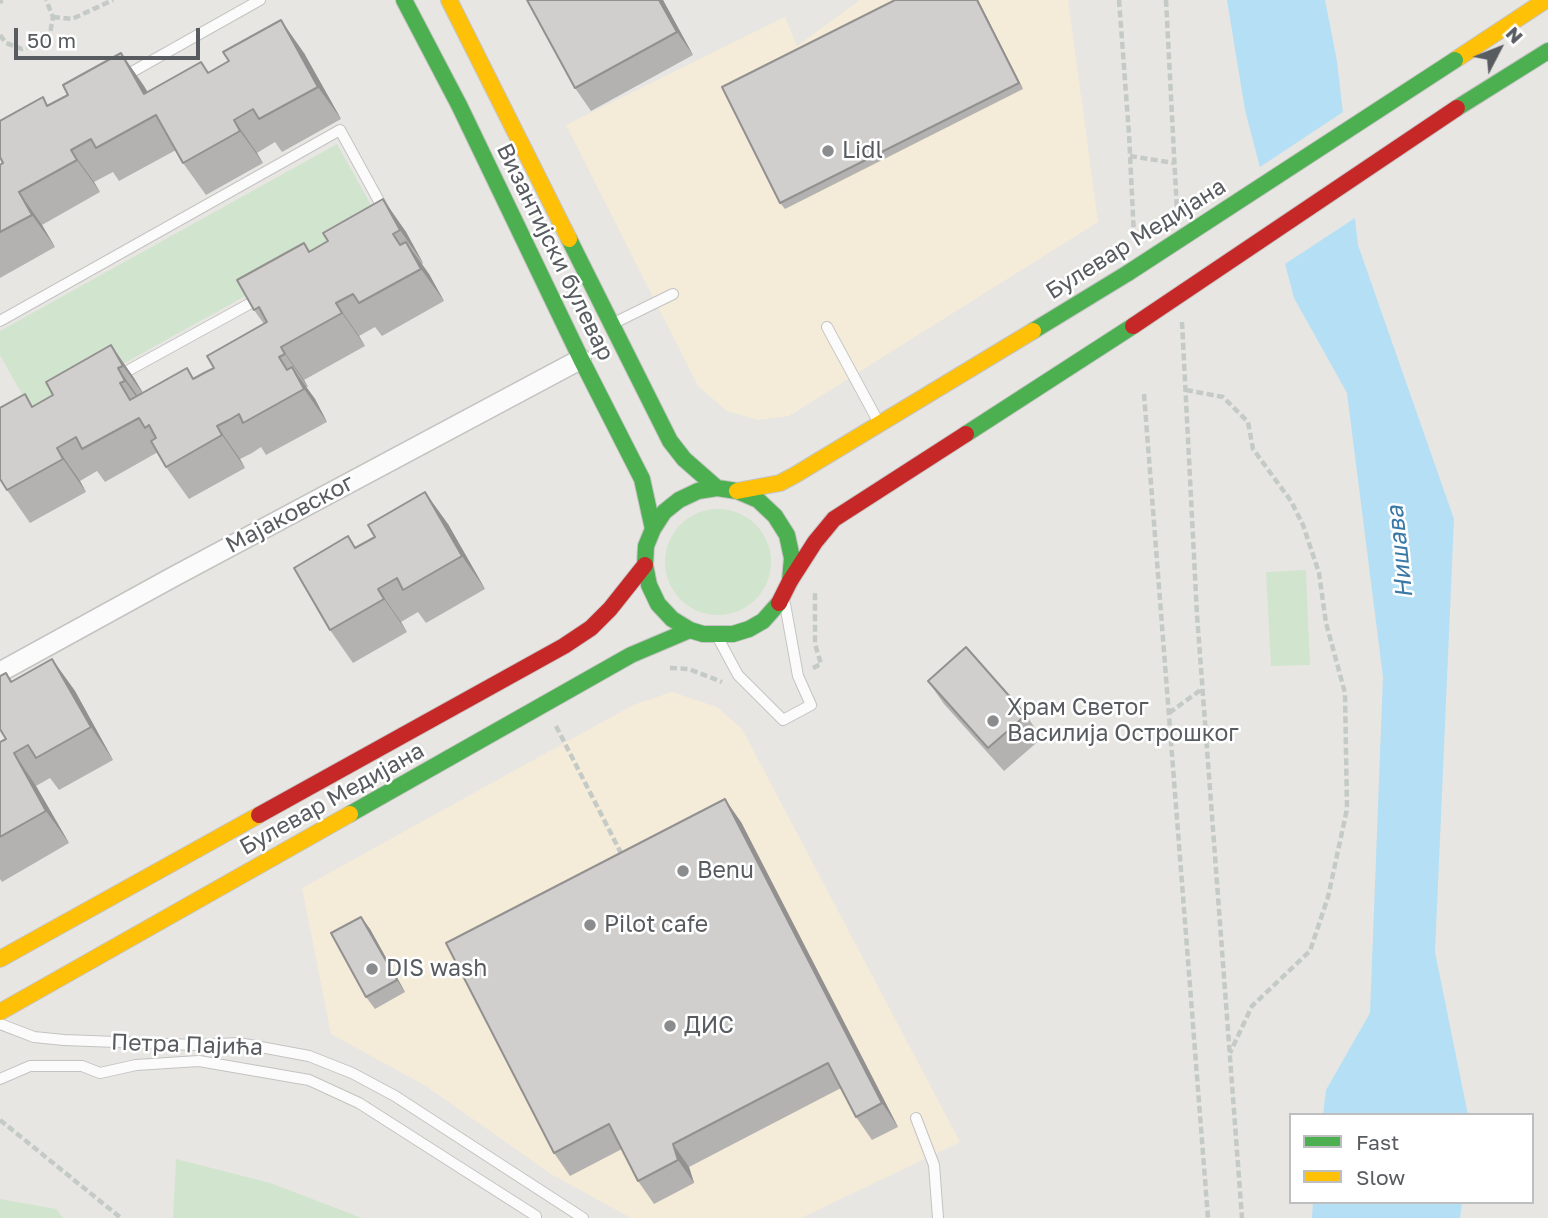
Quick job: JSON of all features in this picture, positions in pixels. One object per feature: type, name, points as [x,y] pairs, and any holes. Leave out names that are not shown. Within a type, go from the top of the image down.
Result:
[{"type":"main road","name":"Византијски булевар","points":[[404,0],[459,105],[642,479],[653,529]]},
{"type":"main road","name":"Византијски булевар","points":[[449,0],[670,441],[684,458],[717,488]]},
{"type":"main road","name":"Булевар Медијана","points":[[737,491],[780,482],[880,424],[1128,273],[1546,0]]},
{"type":"main road","name":"Булевар Медијана","points":[[787,588],[792,558],[787,536],[775,516],[758,500],[737,491],[717,488],[698,491],[679,499],[664,512],[646,546],[645,565],[649,586],[658,604],[672,619],[690,630],[716,636],[733,634],[756,625],[775,610],[815,542],[834,519],[1133,326],[1457,108],[1548,51]]},
{"type":"main road","name":"Булевар Медијана","points":[[0,959],[564,646],[591,628],[610,609],[645,565]]},
{"type":"main road","name":"Булевар Медијана","points":[[0,1012],[631,655],[690,630]]},
{"type":"street","name":"Мајаковског","points":[[0,672],[173,576],[581,359]]},
{"type":"lane","points":[[118,79],[260,0]]},
{"type":"lane","points":[[0,321],[340,130],[392,224]]},
{"type":"lane","points":[[107,382],[273,290]]},
{"type":"lane","points":[[611,324],[673,294]]},
{"type":"lane","points":[[827,327],[880,424]]},
{"type":"lane","points":[[716,636],[738,675],[783,720],[811,705],[798,676],[787,588]]},
{"type":"lane","name":"Петра Пајића","points":[[0,1024],[34,1037],[64,1041],[196,1045],[239,1043],[309,1056],[352,1073],[395,1096],[583,1218]]},
{"type":"lane","points":[[0,1079],[30,1066],[82,1066],[100,1073],[136,1065],[199,1061],[309,1080],[359,1102],[536,1218]]},
{"type":"lane","points":[[916,1118],[934,1165],[938,1213],[930,1218]]},
{"type":"path","points":[[0,35],[6,43],[22,49],[38,45],[50,34],[53,17],[47,0]]},
{"type":"path","points":[[53,17],[72,19],[113,0]]},
{"type":"path","points":[[1119,0],[1134,236]]},
{"type":"path","points":[[1166,0],[1177,215]]},
{"type":"path","points":[[1130,156],[1175,163]]},
{"type":"path","points":[[1182,309],[1202,689],[1242,1218]]},
{"type":"path","points":[[1186,390],[1223,397],[1248,422],[1253,449],[1291,501],[1303,525],[1319,573],[1326,623],[1345,693],[1347,808],[1328,897],[1310,951],[1252,1006],[1230,1054]]},
{"type":"path","points":[[1144,394],[1208,1218]]},
{"type":"path","points":[[816,587],[813,601],[814,629],[821,664]]},
{"type":"path","points":[[666,668],[689,668],[726,685]]},
{"type":"path","points":[[1168,714],[1202,689]]},
{"type":"path","points":[[556,725],[623,857]]},
{"type":"path","points":[[0,1120],[121,1218]]},
{"type":"shaded area","points":[[860,0],[1068,0],[1098,222],[789,416],[758,420],[727,411],[698,386],[566,125],[785,17],[797,46]]},
{"type":"shaded area","points":[[672,692],[717,707],[742,729],[960,1142],[801,1218],[631,1218],[551,1174],[426,1086],[331,1034],[302,888],[633,705]]},
{"type":"green space","points":[[337,144],[380,221],[33,414],[0,355],[0,331]]},
{"type":"green space","points":[[718,509],[738,513],[756,524],[767,542],[771,562],[767,582],[756,600],[738,611],[718,615],[698,611],[680,600],[669,582],[665,562],[669,542],[680,524],[698,513]]},
{"type":"green space","points":[[1306,570],[1310,665],[1271,666],[1266,572]]},
{"type":"green space","points":[[176,1159],[270,1183],[362,1218],[173,1218]]},
{"type":"green space","points":[[0,1199],[56,1209],[63,1218],[0,1218]]},
{"type":"water","name":"Нишава","points":[[1227,0],[1325,0],[1337,61],[1358,245],[1454,519],[1435,952],[1468,1113],[1323,1113],[1326,1090],[1370,1013],[1383,677],[1347,393],[1294,298],[1245,110]]},
{"type":"water","points":[[1313,1204],[1462,1204],[1460,1218],[1312,1218]]},
{"type":"pier","points":[[1346,110],[1358,216],[1282,266],[1257,169]]},
{"type":"building","points":[[527,0],[659,0],[677,32],[575,88]]},
{"type":"building","name":"Lidl","points":[[895,0],[977,0],[1019,83],[780,203],[722,87]]},
{"type":"building","points":[[281,20],[318,87],[259,119],[253,109],[234,120],[240,131],[183,163],[156,115],[96,148],[91,139],[71,150],[77,160],[19,192],[32,215],[0,232],[0,165],[3,163],[0,157],[0,121],[43,97],[47,106],[68,95],[63,85],[121,53],[144,94],[201,62],[208,73],[229,61],[223,52]]},
{"type":"building","points":[[383,199],[400,230],[393,234],[400,245],[406,242],[421,269],[359,303],[353,294],[336,303],[342,313],[281,347],[285,354],[279,357],[287,370],[292,367],[304,389],[243,423],[239,414],[217,426],[222,435],[166,467],[151,441],[156,438],[149,425],[145,428],[139,418],[82,449],[76,437],[57,448],[63,459],[7,490],[0,479],[0,408],[25,394],[32,407],[53,395],[46,382],[111,345],[123,366],[118,368],[125,381],[120,383],[130,400],[187,368],[193,379],[214,368],[207,356],[267,322],[259,307],[254,310],[237,280],[304,243],[309,252],[328,241],[323,233]]},
{"type":"building","points":[[425,492],[462,556],[403,590],[397,578],[378,589],[384,599],[330,630],[294,568],[348,536],[355,548],[375,537],[368,525]]},
{"type":"building","name":"Храм Светог Василија Острошког","points":[[966,647],[1026,715],[988,748],[928,681]]},
{"type":"building","points":[[52,659],[91,727],[36,758],[28,745],[14,753],[46,811],[0,837],[0,742],[6,739],[0,729],[0,676],[6,673],[11,682]]},
{"type":"building","name":"ДИС","points":[[725,799],[882,1103],[856,1117],[828,1063],[673,1144],[678,1160],[638,1181],[609,1124],[554,1153],[446,943]]},
{"type":"building","name":"DIS wash","points":[[361,917],[397,980],[366,997],[331,933]]},
{"type":"traffic: fast","points":[[404,0],[459,105],[642,479],[653,529]]},
{"type":"traffic: fast","points":[[1457,108],[1548,51]]},
{"type":"traffic: fast","points":[[1128,273],[1455,60]]},
{"type":"traffic: fast","points":[[569,239],[670,441],[684,459],[717,488]]},
{"type":"traffic: fast","points":[[1033,331],[1128,273]]},
{"type":"traffic: fast","points":[[966,434],[1133,326]]},
{"type":"traffic: fast","points":[[779,603],[763,621],[733,634],[703,634],[690,630],[672,619],[658,604],[649,585],[645,565],[646,546],[653,529],[664,512],[679,500],[698,491],[717,488],[737,491],[758,500],[775,516],[787,535],[792,558],[790,581]]},
{"type":"traffic: fast","points":[[350,814],[631,655],[690,630]]},
{"type":"traffic: slow","points":[[449,0],[569,239]]},
{"type":"traffic: slow","points":[[1455,60],[1546,0]]},
{"type":"traffic: slow","points":[[737,491],[780,483],[795,475],[1033,331]]},
{"type":"traffic: slow","points":[[0,1012],[350,814]]},
{"type":"traffic: slow","points":[[0,959],[259,815]]},
{"type":"traffic: jam","points":[[1133,326],[1457,108]]},
{"type":"traffic: jam","points":[[779,603],[815,542],[834,519],[966,434]]},
{"type":"traffic: jam","points":[[259,815],[564,646],[591,628],[645,565]]},
{"type":"place","name":"Lidl","points":[[828,151]]},
{"type":"place","name":"Храм Светог Василија Острошког","points":[[993,721]]},
{"type":"place","name":"Benu","points":[[683,871]]},
{"type":"place","name":"Pilot cafe","points":[[590,925]]},
{"type":"place","name":"DIS wash","points":[[372,969]]},
{"type":"place","name":"ДИС","points":[[670,1026]]}]
